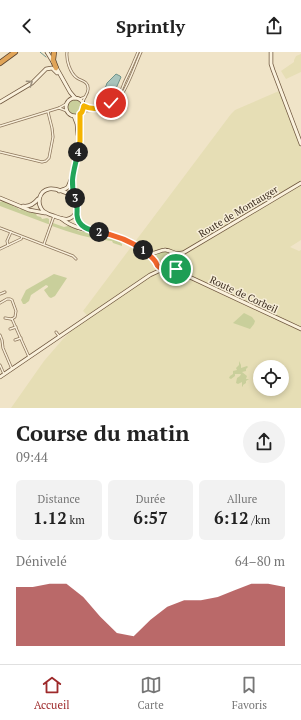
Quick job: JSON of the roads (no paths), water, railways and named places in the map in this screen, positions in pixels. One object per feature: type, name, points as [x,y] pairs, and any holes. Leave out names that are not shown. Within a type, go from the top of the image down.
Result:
[{"type":"highway","points":[[0,59],[10,52]]},
{"type":"highway","points":[[0,63],[15,52]]},
{"type":"highway","points":[[54,52],[53,60],[56,68]]},
{"type":"main road","points":[[46,52],[75,98]]},
{"type":"main road","points":[[46,52],[70,99]]},
{"type":"main road","points":[[271,52],[271,64],[275,77],[301,144]]},
{"type":"main road","points":[[0,102],[32,83],[46,69],[52,68],[57,73]]},
{"type":"main road","points":[[59,191],[68,187],[79,150],[81,113],[83,104],[80,99],[75,98],[70,99],[66,104],[67,111],[74,116],[76,120],[78,133],[76,159]]},
{"type":"main road","points":[[74,116],[81,113]]},
{"type":"main road","points":[[72,176],[72,186],[78,206],[78,218],[81,224],[91,230]]},
{"type":"main road","name":"Route de Montauger","points":[[174,262],[183,253],[301,183]]},
{"type":"main road","points":[[19,206],[30,206],[35,203],[42,193],[52,189],[71,195],[76,200]]},
{"type":"main road","points":[[40,197],[40,206],[46,213]]},
{"type":"main road","points":[[0,198],[31,211],[46,213],[62,219],[71,225],[110,234],[130,242],[148,253],[159,267],[164,269]]},
{"type":"main road","points":[[62,219],[71,218],[77,211]]},
{"type":"main road","points":[[148,253],[151,254],[164,250],[171,253],[183,253]]},
{"type":"main road","points":[[150,275],[156,265],[155,257],[158,252]]},
{"type":"main road","points":[[0,377],[150,275],[170,267],[174,262],[171,253]]},
{"type":"main road","name":"Route de Corbeil","points":[[174,262],[176,269],[181,273]]},
{"type":"main road","name":"Route de Corbeil","points":[[164,269],[181,273],[301,328]]},
{"type":"street","points":[[67,52],[67,61],[74,74],[88,85],[88,91],[83,104],[89,109],[96,109],[106,106],[114,100],[121,90],[138,52]]},
{"type":"street","points":[[81,113],[87,110],[102,110],[116,102],[124,91],[141,52]]},
{"type":"street","points":[[80,99],[85,97]]},
{"type":"street","points":[[0,126],[60,108],[66,104]]},
{"type":"street","points":[[60,108],[67,111]]},
{"type":"street","points":[[0,152],[42,162],[48,160],[50,157],[53,136],[48,112]]},
{"type":"street","points":[[44,244],[54,216]]},
{"type":"street","points":[[0,228],[44,244],[73,256],[76,259]]},
{"type":"street","points":[[8,245],[7,241],[11,232]]},
{"type":"street","points":[[0,249],[21,238],[22,236]]},
{"type":"street","points":[[0,294],[5,292]]},
{"type":"street","points":[[0,303],[7,299],[12,300],[16,311],[15,317],[12,319]]},
{"type":"street","points":[[5,318],[12,319]]},
{"type":"street","points":[[12,319],[29,357]]},
{"type":"street","points":[[10,329],[16,326]]},
{"type":"street","points":[[56,332],[59,336]]},
{"type":"street","points":[[0,335],[3,348],[12,369]]},
{"type":"street","points":[[15,340],[21,338]]},
{"type":"street","points":[[0,365],[4,374]]},
{"type":"water","points":[[116,74],[121,77],[111,97],[106,97],[103,90],[107,83]]},
{"type":"waterway","points":[[40,52],[46,57]]}]
